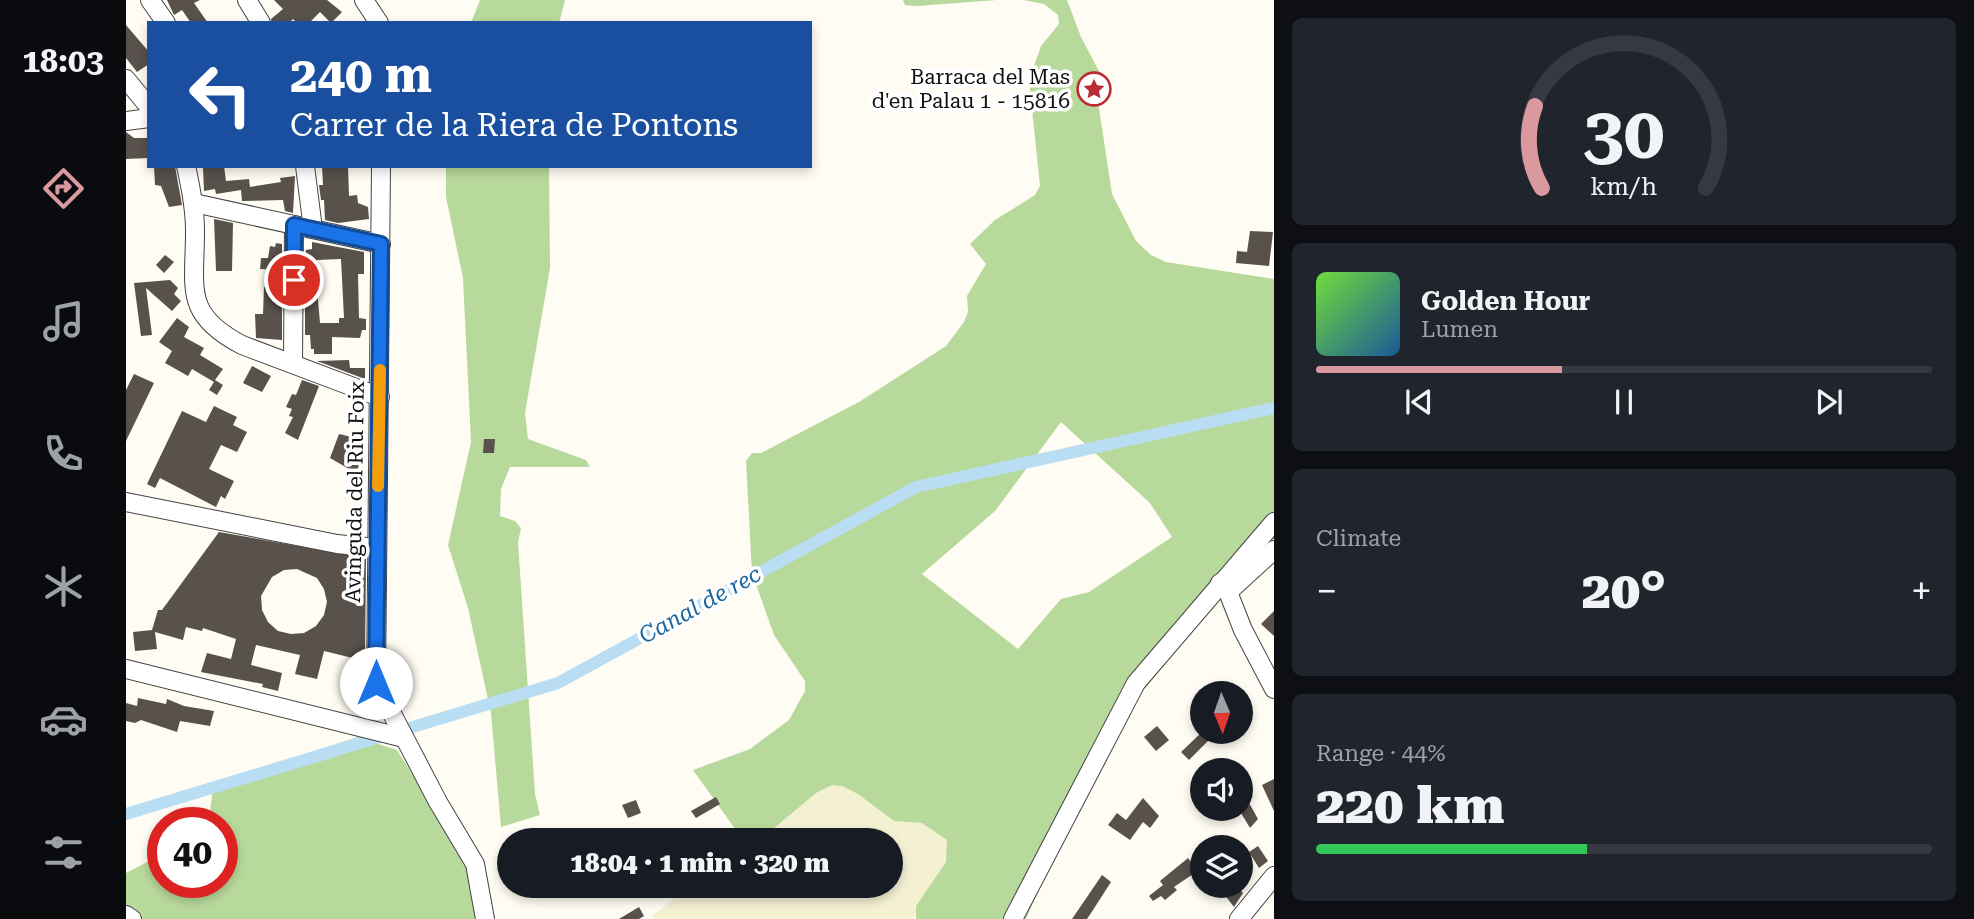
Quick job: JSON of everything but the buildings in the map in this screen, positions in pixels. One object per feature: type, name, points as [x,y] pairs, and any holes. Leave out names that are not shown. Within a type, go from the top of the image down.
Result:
[{"type":"street","points":[[150,0],[165,21]]},
{"type":"street","points":[[247,0],[260,21]]},
{"type":"street","points":[[364,0],[378,21]]},
{"type":"street","points":[[126,79],[147,105]]},
{"type":"street","points":[[126,121],[147,118]]},
{"type":"street","points":[[186,168],[194,203],[193,286],[200,313],[221,334],[380,397]]},
{"type":"street","points":[[305,168],[313,229]]},
{"type":"street","name":"Avinguda del Riu Foix","points":[[381,168],[376,683],[475,864],[485,919]]},
{"type":"street","points":[[194,203],[381,244]]},
{"type":"street","points":[[293,362],[294,225]]},
{"type":"street","points":[[126,502],[337,544],[376,548]]},
{"type":"street","points":[[1013,919],[1136,683],[1224,587],[1274,522]]},
{"type":"street","points":[[1224,587],[1274,550]]},
{"type":"street","points":[[1224,587],[1274,689]]},
{"type":"street","points":[[126,669],[404,738]]},
{"type":"street","points":[[1239,919],[1274,876]]},
{"type":"street","points":[[126,915],[132,919]]},
{"type":"shaded area","points":[[834,776],[932,828],[961,852],[924,899],[913,919],[655,919],[652,916],[675,898],[903,898],[903,828],[762,828]]},
{"type":"green space","points":[[480,0],[565,0],[560,21],[472,21]]},
{"type":"green space","points":[[903,0],[997,0],[917,6],[905,5]]},
{"type":"green space","points":[[1023,0],[1067,0],[1081,37],[1100,73],[1099,108],[1112,194],[1136,241],[1151,255],[1166,262],[1274,279],[1274,556],[1249,562],[1110,731],[1026,919],[916,919],[916,906],[946,862],[947,840],[922,823],[894,821],[858,794],[842,786],[832,785],[816,793],[774,828],[734,828],[693,770],[750,749],[789,720],[805,691],[805,681],[774,635],[752,573],[746,461],[752,453],[761,453],[859,402],[946,346],[964,322],[968,312],[967,296],[986,264],[970,244],[995,220],[1035,195],[1040,186],[1029,80],[1041,46],[1059,24],[1058,15],[1044,4]],"holes":[[[1061,422],[1150,503],[1172,537],[1089,592],[1061,599],[1018,649],[922,574],[995,511]]]},
{"type":"green space","points":[[446,168],[549,168],[550,268],[525,413],[528,439],[586,460],[590,467],[510,467],[501,489],[500,516],[515,521],[521,528],[518,542],[535,794],[540,815],[501,827],[491,713],[468,608],[448,545],[471,442],[463,278],[446,197]]},
{"type":"green space","points":[[357,737],[397,750],[466,859],[477,919],[143,919],[126,906],[126,873],[147,862],[147,898],[238,898],[238,807],[211,807],[213,786]]},
{"type":"waterway","name":"Canal de rec","points":[[126,814],[558,683],[916,487],[1274,408]]},
{"type":"slow traffic","points":[[378,486],[380,370]]},
{"type":"place","name":"Barraca del Mas d'en Palau 1 - 15816","points":[[1094,89]]},
{"type":"route","points":[[294,280],[294,225],[381,244],[376,683]]}]
